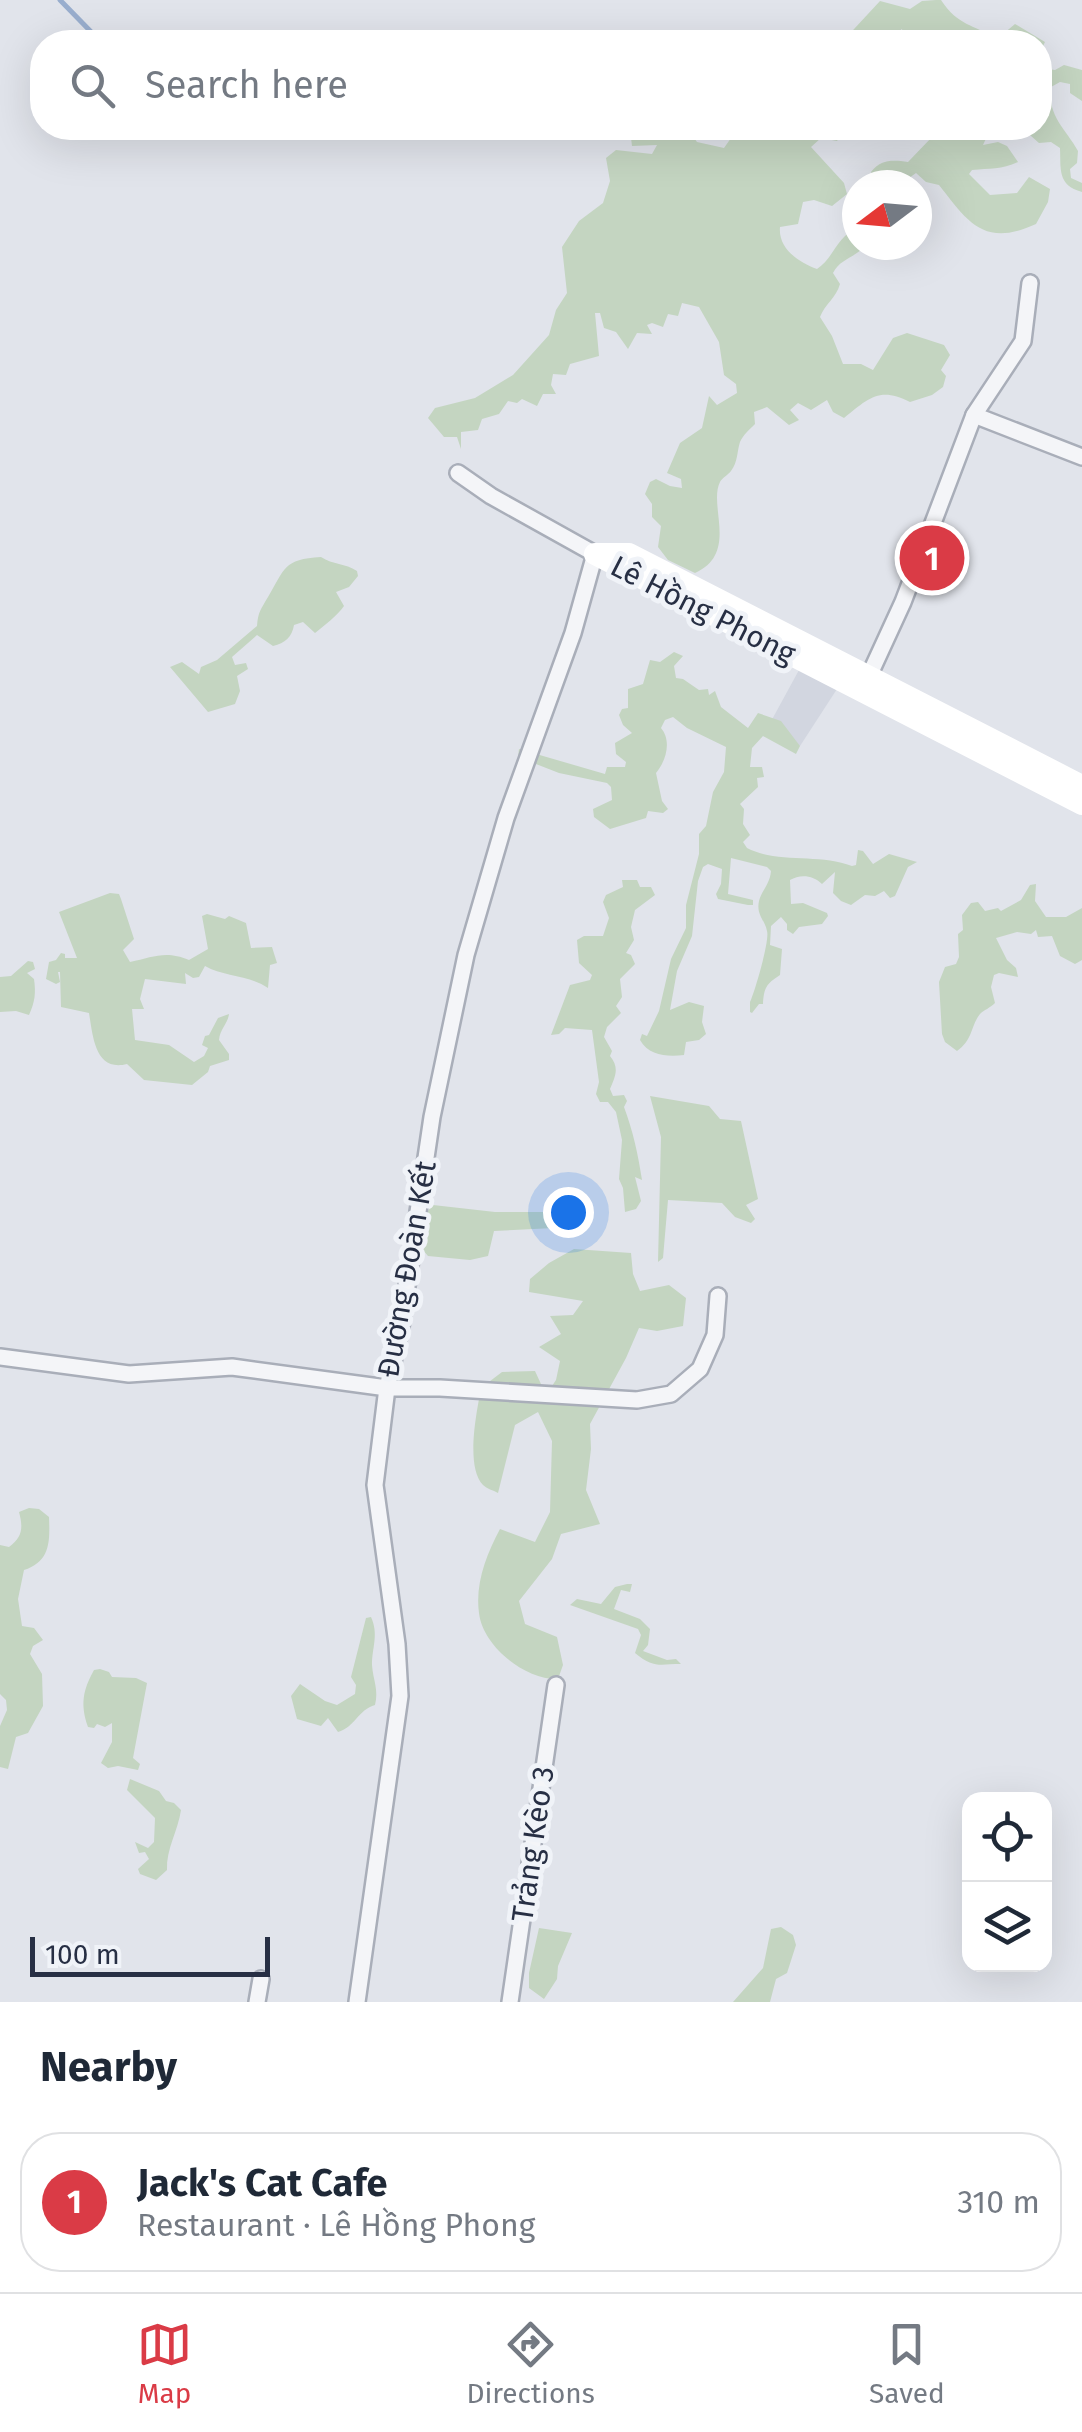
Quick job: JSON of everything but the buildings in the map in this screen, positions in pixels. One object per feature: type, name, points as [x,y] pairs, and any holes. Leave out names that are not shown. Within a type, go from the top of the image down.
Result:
[{"type":"street","points":[[869,676],[903,602],[974,415],[1023,341],[1030,284]]},
{"type":"street","points":[[974,415],[1082,457]]},
{"type":"street","points":[[458,474],[594,554]]},
{"type":"street","name":"Lê Hồng Phong","points":[[594,554],[630,554],[1082,786]]},
{"type":"street","name":"Lê Hồng Phong","points":[[594,554],[1082,804]]},
{"type":"street","name":"Đường Đoàn Kết","points":[[357,2002],[400,1696],[397,1644],[375,1485],[432,1117],[466,955],[506,818],[573,632],[594,554]]},
{"type":"street","points":[[0,1357],[130,1374],[232,1366],[388,1388],[634,1400],[666,1395],[690,1380],[706,1359],[715,1335],[718,1296]]},
{"type":"street","name":"Trảng Kèo 3","points":[[510,2002],[556,1685]]},
{"type":"street","points":[[257,2002],[262,1979]]},
{"type":"shaded area","points":[[799,670],[837,689],[800,746],[763,736]]},
{"type":"green space","points":[[941,0],[960,20],[979,30],[853,30],[880,1],[910,9],[922,1]]},
{"type":"green space","points":[[1064,65],[1082,70],[1082,101],[1070,93],[1070,84],[1060,82],[1052,86],[1052,70]]},
{"type":"green space","points":[[1052,106],[1078,151],[1077,163],[1070,169],[1071,178],[1082,183],[1082,192],[1064,181],[1060,148],[1051,142],[1036,140],[1052,140]]},
{"type":"green space","points":[[631,140],[696,140],[724,148],[730,140],[819,140],[811,147],[842,181],[842,198],[832,206],[814,200],[803,202],[798,224],[780,227],[780,235],[796,258],[817,269],[842,240],[842,260],[846,260],[833,273],[840,284],[820,317],[843,364],[861,364],[873,370],[893,338],[907,333],[944,345],[950,355],[941,370],[946,376],[943,387],[910,402],[882,395],[867,400],[844,418],[833,412],[827,400],[811,410],[798,403],[790,410],[799,420],[789,425],[767,407],[754,412],[755,424],[741,439],[735,464],[717,492],[720,529],[716,554],[695,573],[668,560],[658,547],[661,526],[652,517],[652,504],[645,494],[650,482],[656,479],[682,488],[681,479],[667,473],[680,443],[702,428],[709,396],[717,405],[737,393],[736,384],[724,375],[719,342],[699,307],[682,303],[678,316],[668,314],[663,327],[647,325],[652,334],[637,333],[628,349],[616,332],[604,328],[600,313],[595,313],[599,356],[570,364],[566,375],[553,374],[551,385],[556,394],[543,394],[537,406],[522,399],[517,403],[508,401],[499,414],[482,419],[478,430],[461,432],[461,449],[457,437],[444,437],[428,418],[435,408],[475,398],[513,375],[549,335],[556,310],[567,293],[562,247],[579,221],[603,203],[610,181],[606,158],[616,150],[652,154],[657,145],[632,146]]},
{"type":"green space","points":[[929,140],[985,140],[983,145],[998,142],[1007,146],[1018,162],[972,170],[969,174],[990,195],[1017,193],[1029,177],[1050,189],[1048,202],[1036,224],[1018,231],[990,232],[969,220],[939,185],[932,183],[932,170],[873,170],[892,161],[908,162]]},
{"type":"green space","points":[[321,557],[357,571],[358,576],[349,587],[336,592],[344,606],[315,633],[303,622],[294,625],[284,641],[273,646],[257,635],[232,657],[235,665],[246,663],[248,669],[237,676],[240,691],[235,704],[208,712],[170,667],[182,662],[199,674],[201,667],[217,660],[257,626],[262,608],[287,567],[299,560]]},
{"type":"green space","points":[[674,652],[683,656],[674,666],[676,678],[699,690],[708,689],[709,695],[715,691],[721,707],[748,728],[758,713],[781,721],[800,746],[796,754],[763,736],[752,748],[750,767],[762,767],[764,777],[757,778],[758,787],[740,804],[744,809],[743,824],[750,835],[743,842],[747,848],[772,856],[852,866],[856,865],[858,850],[873,864],[889,854],[917,862],[908,867],[895,896],[890,898],[884,891],[875,896],[865,895],[851,905],[833,893],[835,872],[822,884],[806,876],[790,880],[791,904],[803,903],[828,916],[822,924],[799,927],[793,934],[781,917],[771,926],[770,945],[782,949],[780,975],[765,990],[763,1004],[752,1013],[750,1002],[767,936],[759,901],[771,871],[731,858],[728,894],[753,900],[753,905],[748,905],[718,899],[722,869],[708,864],[703,867],[692,936],[677,971],[670,1010],[689,1002],[704,1006],[702,1022],[706,1034],[686,1042],[684,1055],[672,1056],[654,1052],[640,1040],[642,1034],[647,1036],[659,1011],[671,959],[686,928],[686,905],[699,854],[699,834],[706,826],[713,792],[724,772],[726,747],[673,717],[665,720],[661,728],[666,751],[656,773],[662,801],[668,809],[663,813],[648,811],[646,818],[610,829],[594,817],[593,809],[612,800],[607,783],[559,773],[518,757],[519,749],[605,774],[607,767],[625,767],[626,762],[616,754],[615,743],[632,733],[619,715],[628,708],[628,689],[643,684],[650,660],[660,662]]},
{"type":"green space","points":[[622,880],[637,880],[640,887],[651,887],[655,895],[635,910],[631,927],[634,940],[626,953],[635,964],[620,979],[622,997],[616,1006],[621,1013],[607,1027],[604,1037],[616,1069],[610,1089],[613,1096],[624,1095],[627,1101],[624,1107],[642,1180],[635,1177],[641,1201],[636,1209],[625,1212],[619,1179],[622,1140],[616,1112],[608,1102],[600,1102],[596,1094],[599,1082],[592,1030],[565,1028],[551,1035],[570,985],[590,980],[592,975],[579,963],[577,940],[603,936],[609,918],[603,902],[606,895],[623,887]]},
{"type":"green space","points":[[1036,884],[1035,901],[1046,917],[1066,917],[1082,908],[1082,960],[1075,964],[1060,956],[1052,936],[1038,937],[1036,930],[996,938],[1018,977],[994,975],[991,987],[995,1003],[980,1014],[957,1051],[945,1042],[942,1034],[939,982],[945,967],[956,964],[959,957],[962,915],[971,903],[978,902],[985,911],[1001,911],[1021,900],[1030,885]]},
{"type":"green space","points":[[110,893],[119,894],[134,939],[123,950],[130,962],[166,955],[189,960],[208,949],[202,916],[207,914],[246,923],[251,948],[272,947],[277,963],[270,965],[268,988],[205,966],[199,977],[185,973],[186,984],[145,979],[140,999],[144,1009],[132,1009],[135,1040],[169,1045],[194,1062],[204,1056],[208,1048],[202,1045],[205,1036],[218,1018],[229,1014],[219,1040],[229,1060],[210,1066],[192,1085],[144,1080],[127,1064],[108,1063],[98,1050],[89,1013],[61,1007],[60,972],[60,982],[56,984],[46,979],[49,962],[61,953],[65,958],[77,958],[59,912]]},
{"type":"green space","points":[[28,961],[33,962],[35,969],[27,973],[34,979],[35,989],[29,1015],[0,1012],[0,977],[11,976]]},
{"type":"green space","points":[[650,1096],[709,1106],[720,1119],[741,1121],[758,1199],[746,1205],[755,1219],[751,1223],[735,1217],[722,1203],[668,1200],[663,1258],[658,1262],[661,1137]]},
{"type":"green space","points":[[433,1205],[495,1212],[566,1212],[569,1233],[554,1228],[494,1231],[488,1256],[470,1260],[428,1256],[422,1249],[427,1212]]},
{"type":"green space","points":[[574,1249],[631,1253],[640,1291],[669,1285],[686,1298],[683,1326],[657,1331],[639,1328],[590,1424],[586,1490],[600,1524],[561,1534],[552,1559],[519,1601],[525,1624],[557,1637],[563,1665],[558,1679],[520,1668],[497,1649],[482,1626],[478,1602],[483,1570],[500,1529],[535,1542],[550,1512],[552,1441],[538,1412],[515,1425],[498,1493],[485,1486],[478,1476],[473,1452],[481,1388],[502,1372],[535,1371],[546,1395],[556,1380],[560,1361],[539,1347],[561,1334],[550,1316],[573,1315],[583,1301],[529,1292],[530,1279]]},
{"type":"green space","points":[[39,1509],[49,1517],[47,1550],[39,1562],[24,1570],[18,1599],[22,1626],[34,1628],[43,1640],[33,1646],[30,1654],[42,1674],[43,1706],[28,1733],[16,1737],[8,1769],[0,1767],[0,1726],[7,1710],[6,1700],[0,1694],[0,1545],[9,1547],[17,1539],[21,1527],[19,1512]]},
{"type":"green space","points":[[632,1584],[630,1592],[621,1590],[614,1609],[640,1619],[650,1629],[643,1651],[667,1660],[676,1659],[681,1664],[657,1665],[647,1661],[635,1653],[641,1635],[638,1629],[570,1605],[577,1599],[601,1604],[615,1587]]},
{"type":"green space","points":[[371,1617],[375,1635],[375,1705],[338,1732],[328,1718],[321,1726],[297,1719],[291,1696],[300,1684],[337,1705],[355,1694],[356,1685],[351,1677],[366,1618]]},
{"type":"green space","points":[[100,1669],[112,1677],[136,1678],[147,1683],[133,1758],[140,1764],[138,1770],[108,1768],[101,1763],[112,1742],[112,1723],[88,1727],[83,1704],[90,1677]]},
{"type":"green space","points":[[130,1779],[159,1791],[181,1810],[167,1870],[156,1880],[140,1874],[138,1869],[149,1859],[145,1852],[139,1853],[135,1842],[148,1848],[154,1842],[155,1818],[127,1790]]},
{"type":"green space","points":[[781,1927],[793,1935],[796,1945],[787,1973],[776,1979],[770,2002],[733,2002],[763,1968],[771,1929]]},
{"type":"green space","points":[[539,1928],[572,1933],[558,1966],[557,1979],[544,1999],[529,1988]]},
{"type":"waterway","points":[[60,0],[89,30]]},
{"type":"place","name":"Jack's Cat Cafe","points":[[932,558]]}]
